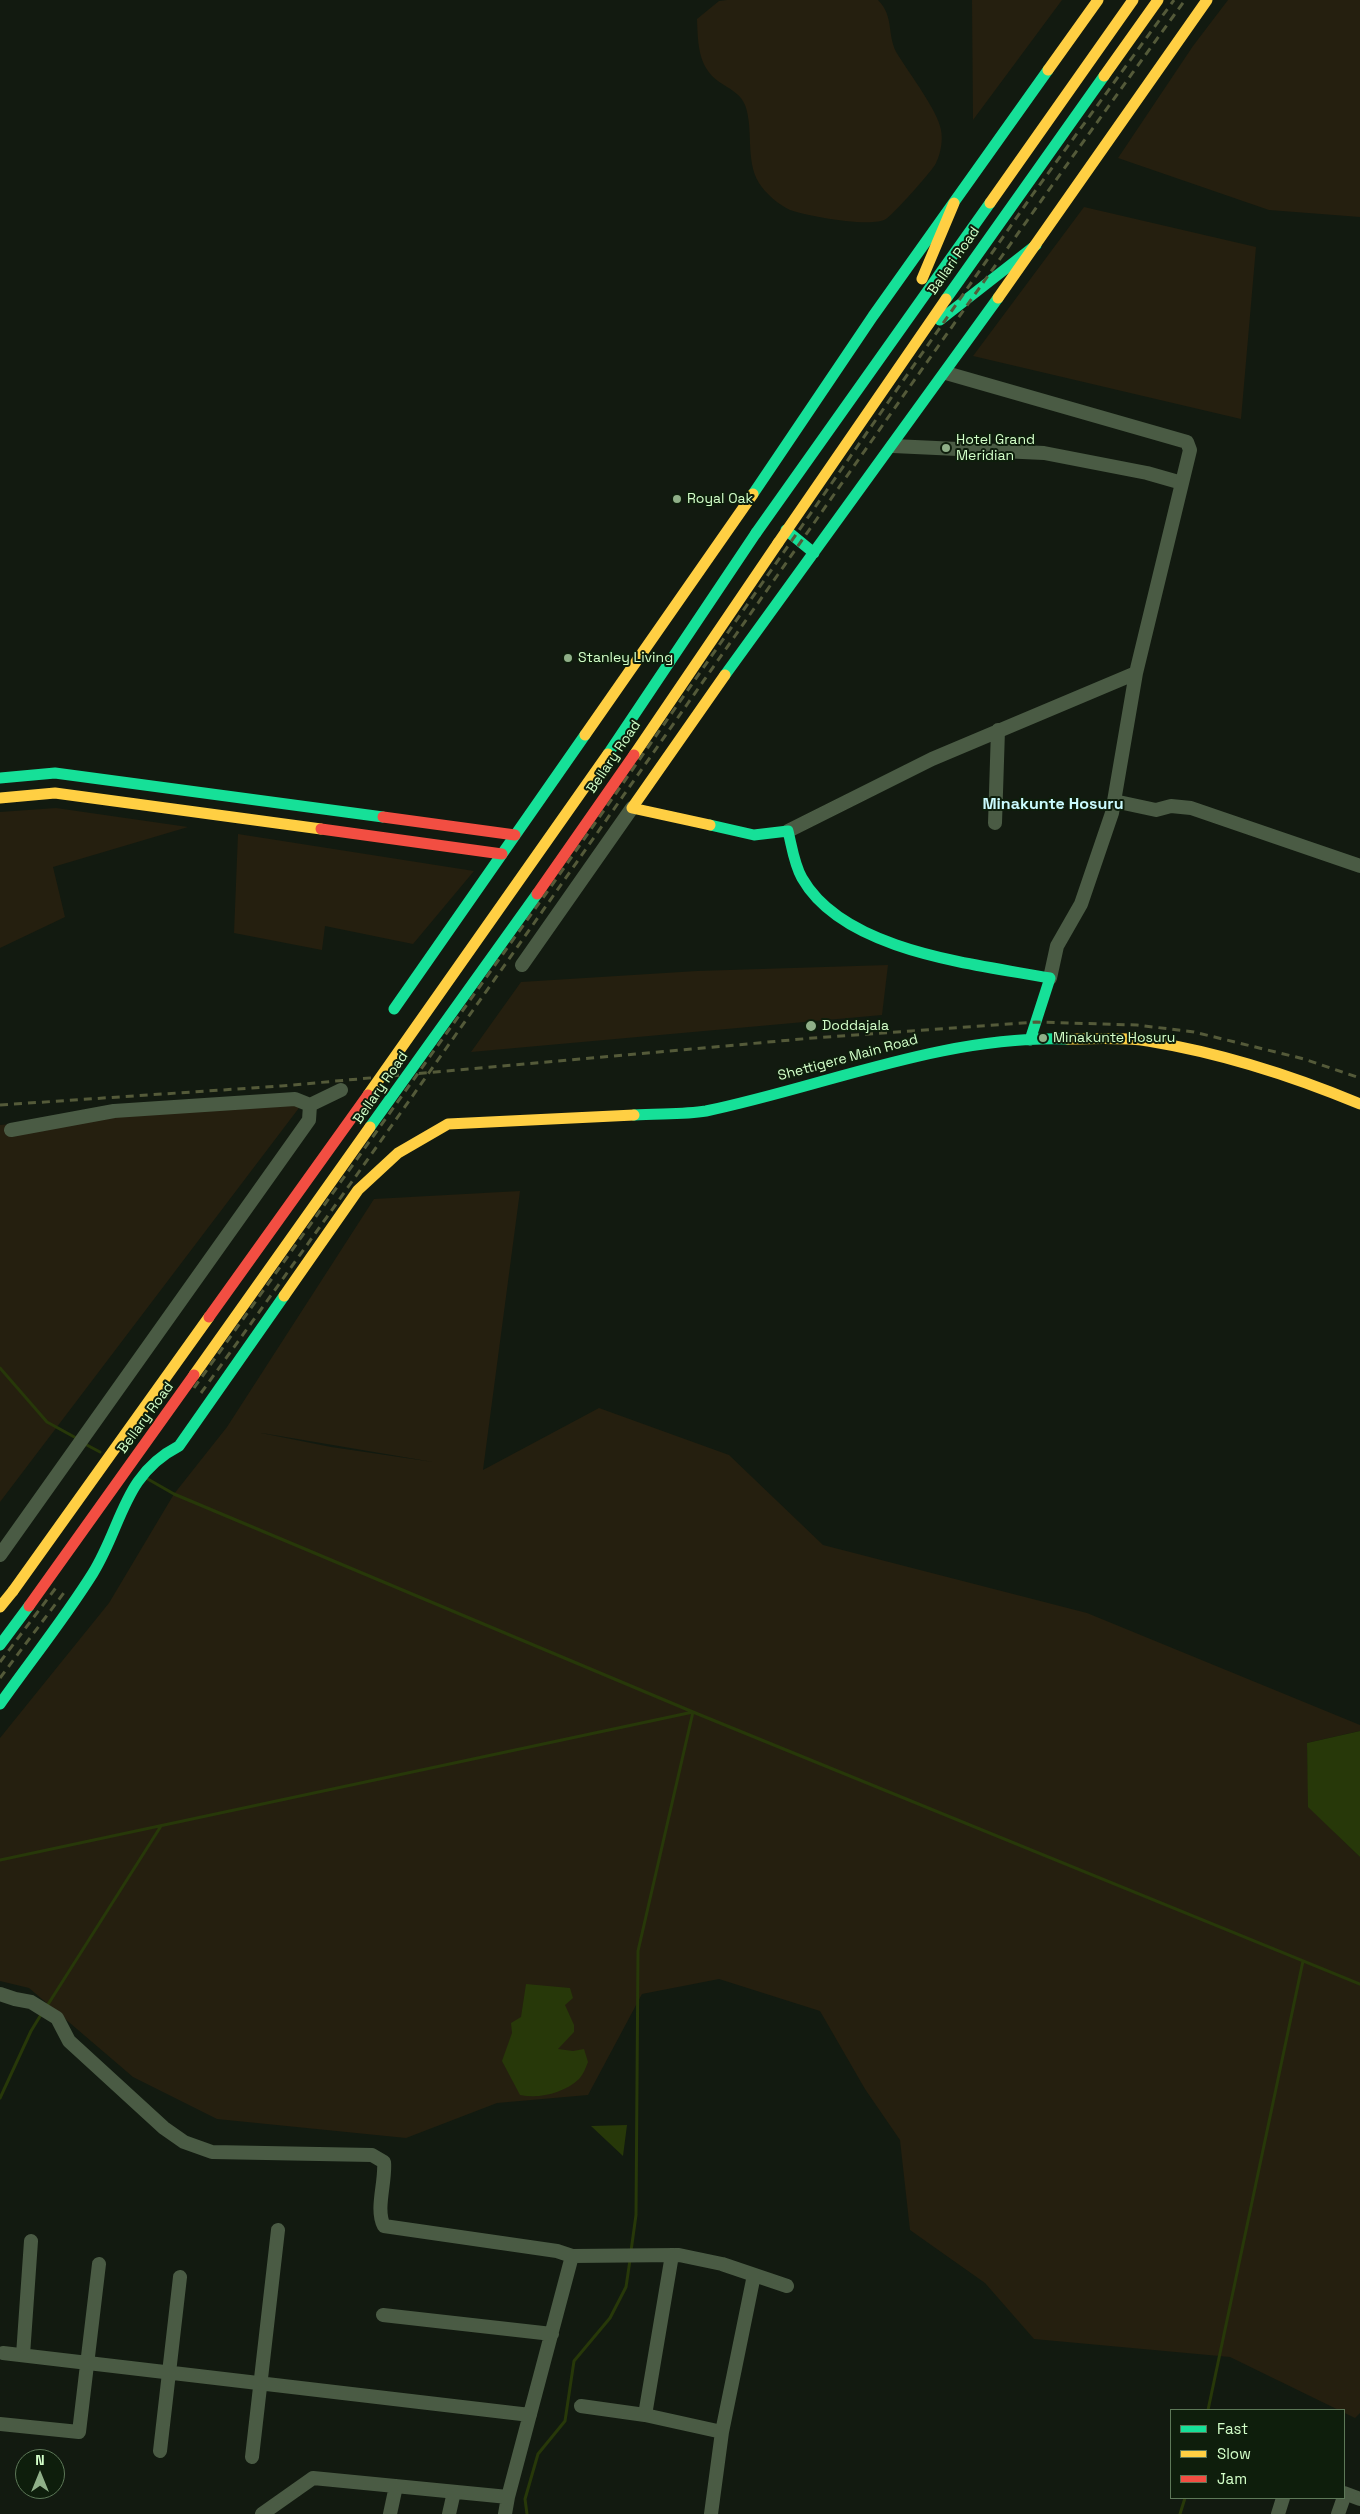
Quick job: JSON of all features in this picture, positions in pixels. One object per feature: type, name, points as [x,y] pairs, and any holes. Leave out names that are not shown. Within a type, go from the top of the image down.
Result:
[{"type":"main road","points":[[394,1008],[747,503],[873,316],[1098,0]]},
{"type":"main road","name":"Ballari Road","points":[[756,533],[1133,0]]},
{"type":"main road","name":"Ballari Road","points":[[778,543],[919,337],[1158,0]]},
{"type":"main road","points":[[1030,1040],[1050,978],[912,950],[869,936],[847,923],[820,900],[804,882],[788,831],[754,835],[632,808],[782,594],[946,373],[1207,0]]},
{"type":"main road","points":[[898,331],[954,203]]},
{"type":"main road","points":[[919,337],[1036,245]]},
{"type":"main road","points":[[786,530],[814,553]]},
{"type":"main road","name":"Bellary Road","points":[[0,1607],[469,954],[589,783],[756,533]]},
{"type":"main road","name":"Bellary Road","points":[[0,1645],[602,802],[778,543]]},
{"type":"main road","points":[[0,778],[55,773],[515,835]]},
{"type":"main road","points":[[0,798],[55,794],[502,854]]},
{"type":"main road","name":"Shettigere Main Road","points":[[0,1704],[95,1571],[124,1502],[146,1470],[165,1451],[179,1446],[358,1190],[398,1153],[448,1124],[704,1110],[929,1052],[1030,1040],[1146,1041],[1252,1066],[1322,1088],[1360,1104]]},
{"type":"street","points":[[946,373],[1187,442],[1190,450],[1136,672],[1112,813],[1081,904],[1057,946],[1050,978]]},
{"type":"street","points":[[893,446],[1044,453],[1147,473],[1182,483]]},
{"type":"street","points":[[788,831],[932,759],[1136,672]]},
{"type":"street","points":[[995,823],[998,730]]},
{"type":"street","points":[[1114,801],[1156,810],[1171,806],[1191,808],[1360,866]]},
{"type":"street","points":[[522,966],[632,808]]},
{"type":"street","points":[[11,1130],[82,1115],[114,1112],[295,1099],[310,1105],[341,1090]]},
{"type":"street","points":[[0,1554],[308,1120],[310,1105]]},
{"type":"street","points":[[0,1994],[15,2000],[31,2002],[57,2018],[69,2041],[164,2128],[184,2142],[212,2152],[372,2155],[384,2162],[386,2174],[380,2219],[384,2226],[557,2251],[572,2256],[672,2255],[722,2264],[787,2286]]},
{"type":"street","points":[[252,2457],[262,2384],[278,2230]]},
{"type":"street","points":[[23,2355],[31,2241]]},
{"type":"street","points":[[644,2415],[672,2255]]},
{"type":"street","points":[[505,2514],[572,2256]]},
{"type":"street","points":[[0,2424],[79,2432],[99,2264]]},
{"type":"street","points":[[712,2514],[722,2432],[754,2275]]},
{"type":"street","points":[[160,2450],[180,2277]]},
{"type":"street","points":[[383,2315],[552,2334]]},
{"type":"street","points":[[3,2353],[530,2415]]},
{"type":"street","points":[[581,2406],[644,2415],[722,2432]]},
{"type":"street","points":[[262,2514],[312,2478],[508,2497]]},
{"type":"street","points":[[390,2514],[396,2486]]},
{"type":"street","points":[[449,2514],[454,2492]]},
{"type":"street","points":[[1345,2493],[1360,2499]]},
{"type":"street","points":[[1278,2514],[1283,2499]]},
{"type":"street","points":[[1338,2514],[1342,2499]]},
{"type":"shaded area","points":[[878,0],[883,6],[889,20],[894,48],[935,113],[942,138],[939,155],[934,167],[904,202],[886,219],[854,222],[824,218],[790,210],[769,195],[759,183],[752,164],[748,114],[745,105],[736,93],[715,79],[709,72],[704,65],[699,48],[697,19],[719,1]]},
{"type":"shaded area","points":[[972,0],[1062,0],[973,120]]},
{"type":"shaded area","points":[[1228,0],[1360,0],[1360,217],[1269,210],[1118,158],[1193,46]]},
{"type":"shaded area","points":[[1084,207],[1256,247],[1241,419],[973,356]]},
{"type":"shaded area","points":[[56,808],[188,827],[53,867],[65,917],[0,948],[0,812]]},
{"type":"shaded area","points":[[238,834],[474,871],[413,944],[325,926],[322,950],[234,933]]},
{"type":"shaded area","points":[[888,965],[882,1015],[471,1052],[521,982],[697,971]]},
{"type":"shaded area","points":[[305,1100],[0,1502],[0,1125]]},
{"type":"shaded area","points":[[520,1191],[483,1470],[599,1408],[729,1455],[823,1545],[1087,1613],[1360,1725],[1360,1731],[1307,1743],[1309,1807],[1360,1857],[1360,2413],[1355,2418],[1345,2413],[1345,2409],[1337,2409],[1230,2357],[1034,2339],[985,2283],[910,2230],[900,2140],[865,2089],[820,2011],[719,1979],[642,1994],[588,2095],[497,2103],[406,2138],[217,2119],[133,2077],[29,1988],[0,1981],[0,1738],[109,1603],[174,1494],[227,1427],[374,1199]],"holes":[[[261,1433],[433,1462],[331,1447]]]},
{"type":"shaded area","points":[[1360,1731],[1360,1857],[1308,1807],[1307,1743]]},
{"type":"shaded area","points":[[526,1984],[570,1988],[573,1998],[565,2005],[574,2025],[574,2032],[558,2049],[573,2051],[584,2049],[588,2062],[579,2079],[566,2088],[551,2094],[536,2096],[520,2095],[502,2061],[512,2033],[511,2023],[521,2017]]},
{"type":"shaded area","points":[[627,2125],[623,2156],[591,2126]]},
{"type":"waterway","points":[[0,1368],[47,1422],[78,1439]]},
{"type":"waterway","points":[[83,1443],[100,1452]]},
{"type":"waterway","points":[[146,1478],[174,1494],[693,1712],[1360,1984]]},
{"type":"waterway","points":[[0,1860],[693,1712],[638,1951],[636,2215],[631,2251]]},
{"type":"waterway","points":[[47,2006],[161,1826]]},
{"type":"waterway","points":[[1208,2409],[1303,1961]]},
{"type":"waterway","points":[[0,2098],[31,2031],[42,2013]]},
{"type":"waterway","points":[[527,2514],[525,2499],[538,2454],[565,2421],[574,2361],[610,2318],[626,2287],[630,2260]]},
{"type":"waterway","points":[[1180,2514],[1185,2499]]},
{"type":"railway","points":[[194,1388],[557,878],[1033,194],[1174,0]]},
{"type":"railway","points":[[201,1393],[448,1046],[937,347],[1185,0]]},
{"type":"railway","points":[[0,1105],[281,1086],[813,1038],[1036,1022],[1137,1025],[1194,1032],[1304,1059],[1360,1078]]},
{"type":"railway","points":[[0,1662],[58,1585]]},
{"type":"railway","points":[[0,1678],[66,1590]]},
{"type":"traffic: fast","points":[[753,494],[873,316],[1048,70]]},
{"type":"traffic: fast","points":[[946,299],[1104,76]]},
{"type":"traffic: fast","points":[[756,533],[990,203]]},
{"type":"traffic: fast","points":[[940,320],[1036,245]]},
{"type":"traffic: fast","points":[[725,675],[998,298]]},
{"type":"traffic: fast","points":[[786,530],[814,553]]},
{"type":"traffic: fast","points":[[608,754],[756,533]]},
{"type":"traffic: fast","points":[[394,1009],[585,735]]},
{"type":"traffic: fast","points":[[0,778],[55,773],[383,817]]},
{"type":"traffic: fast","points":[[710,825],[754,835],[788,831],[799,873],[822,903],[848,923],[879,938],[914,951],[950,960],[1050,978],[1030,1040]]},
{"type":"traffic: fast","points":[[370,1127],[537,894]]},
{"type":"traffic: fast","points":[[634,1115],[706,1111],[751,1101],[930,1053],[1021,1040],[1068,1039]]},
{"type":"traffic: fast","points":[[0,1704],[93,1573],[135,1486],[146,1471],[160,1458],[179,1446],[284,1296]]},
{"type":"traffic: fast","points":[[0,1645],[29,1606]]},
{"type":"traffic: slow","points":[[1048,70],[1098,0]]},
{"type":"traffic: slow","points":[[990,203],[1133,0]]},
{"type":"traffic: slow","points":[[1104,76],[1158,0]]},
{"type":"traffic: slow","points":[[998,298],[1207,0]]},
{"type":"traffic: slow","points":[[922,279],[954,203]]},
{"type":"traffic: slow","points":[[778,543],[946,299]]},
{"type":"traffic: slow","points":[[585,735],[753,494]]},
{"type":"traffic: slow","points":[[634,755],[778,543]]},
{"type":"traffic: slow","points":[[710,825],[632,808],[725,675]]},
{"type":"traffic: slow","points":[[368,1095],[608,754]]},
{"type":"traffic: slow","points":[[0,798],[55,793],[321,829]]},
{"type":"traffic: slow","points":[[1068,1039],[1138,1040],[1202,1052],[1256,1066],[1360,1104]]},
{"type":"traffic: slow","points":[[284,1296],[358,1190],[398,1153],[448,1124],[634,1115]]},
{"type":"traffic: slow","points":[[194,1375],[370,1127]]},
{"type":"traffic: slow","points":[[13,1591],[209,1317]]},
{"type":"traffic: slow","points":[[0,1607],[13,1591]]},
{"type":"traffic: jam","points":[[537,894],[634,755]]},
{"type":"traffic: jam","points":[[383,817],[515,835]]},
{"type":"traffic: jam","points":[[321,829],[502,854]]},
{"type":"traffic: jam","points":[[209,1317],[368,1095]]},
{"type":"traffic: jam","points":[[29,1606],[194,1375]]},
{"type":"place","name":"Hotel Grand Meridian","points":[[946,448]]},
{"type":"place","name":"Royal Oak","points":[[677,499]]},
{"type":"place","name":"Stanley Living","points":[[568,658]]},
{"type":"place","name":"Doddajala","points":[[811,1026]]},
{"type":"place","name":"Minakunte Hosuru","points":[[1043,1038]]},
{"type":"district","name":"Minakunte Hosuru","points":[[1053,805]]}]
